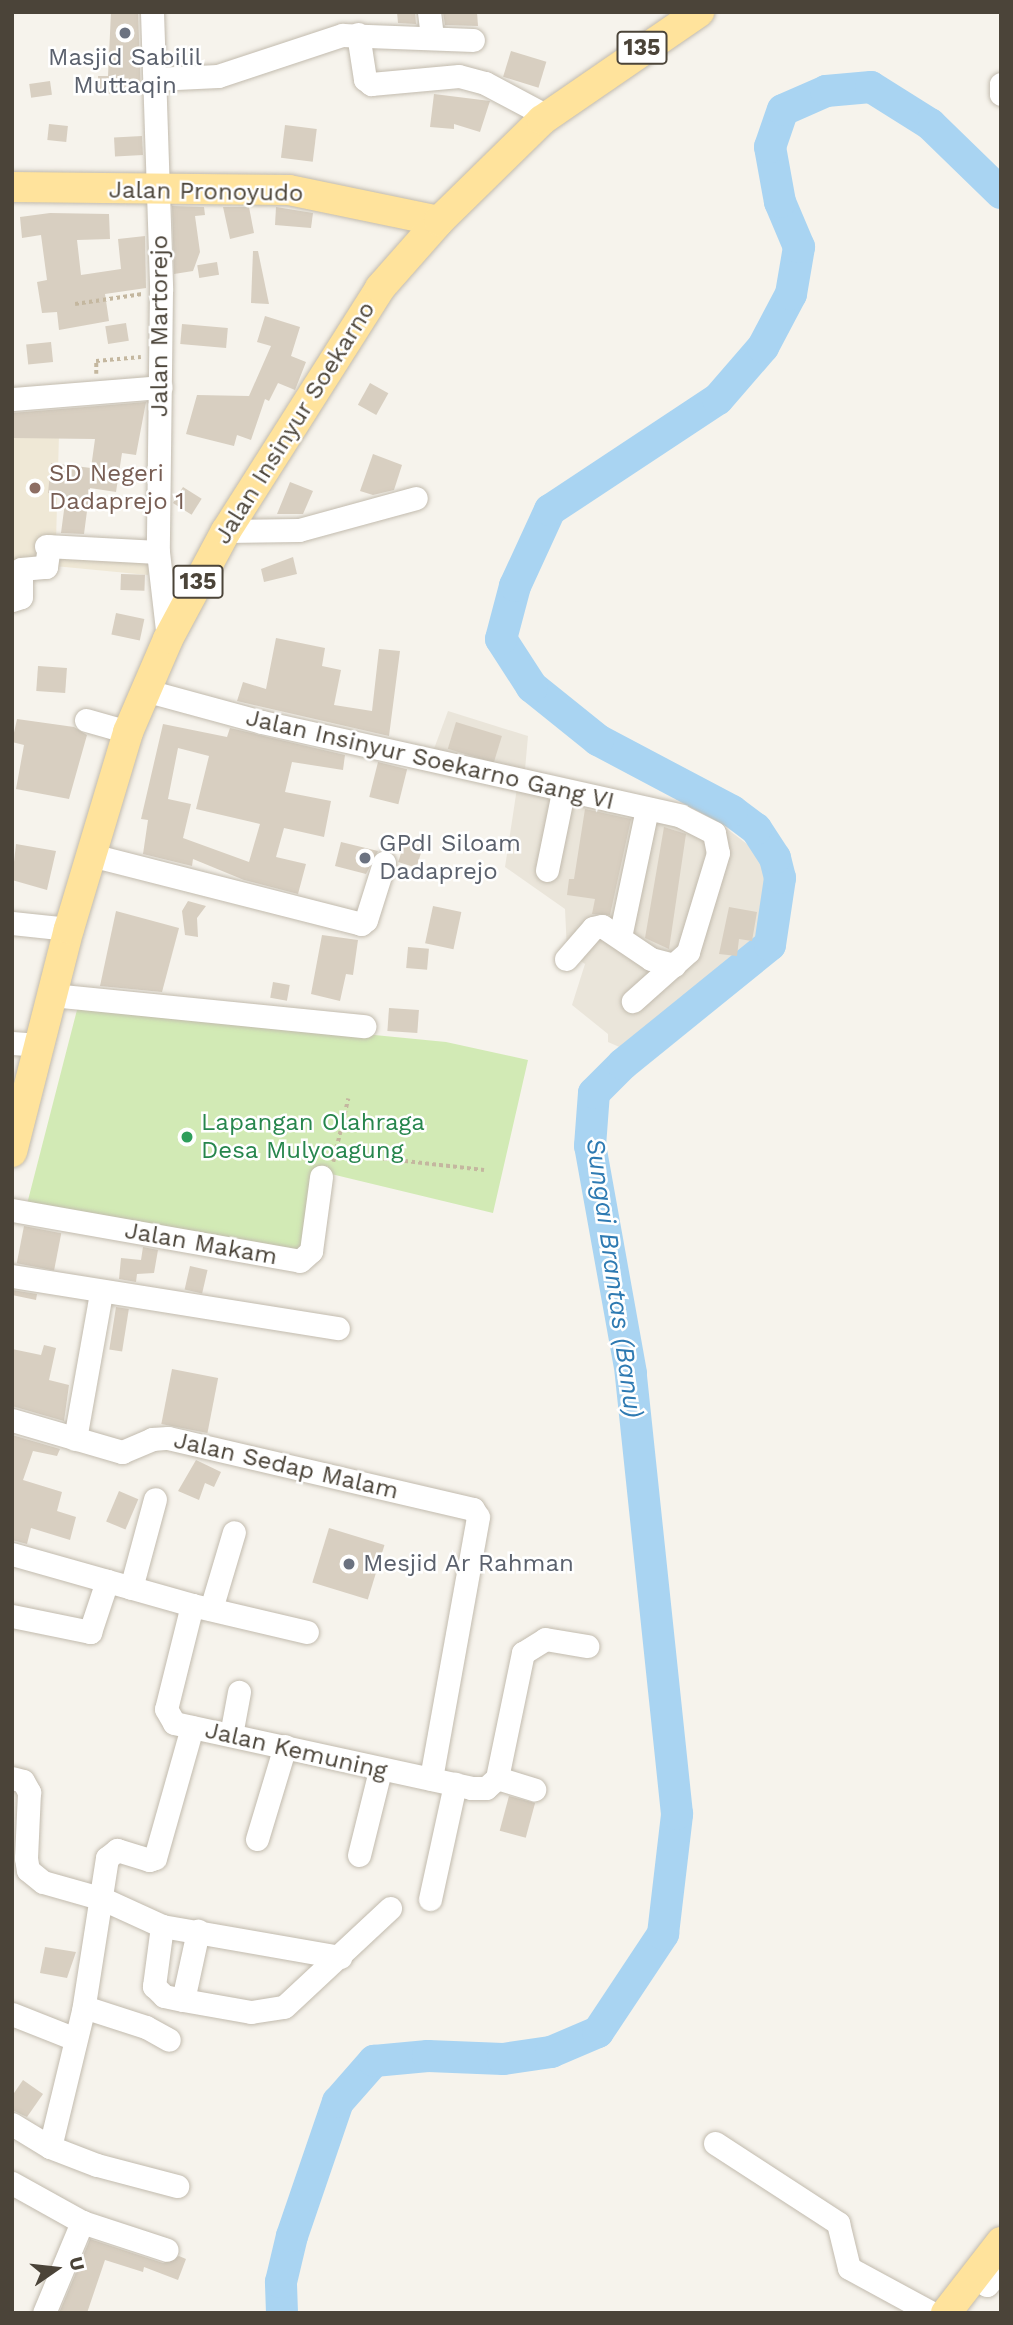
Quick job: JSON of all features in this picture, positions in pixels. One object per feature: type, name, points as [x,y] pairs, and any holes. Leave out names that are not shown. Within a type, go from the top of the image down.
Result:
[{"type":"main road","name":"Jalan Insinyur Soekarno","points":[[12,1152],[26,1044],[52,995],[128,732],[168,639],[226,531],[380,288],[439,221],[547,116],[693,14]]},
{"type":"main road","name":"Jalan Pronoyudo","points":[[12,187],[289,190],[439,221]]},
{"type":"main road","points":[[946,2313],[987,2273],[1001,2242]]},
{"type":"street","name":"Jalan Martorejo","points":[[152,12],[160,189],[158,552],[168,639]]},
{"type":"street","points":[[429,12],[432,37]]},
{"type":"street","points":[[155,79],[218,76],[358,34],[473,40]]},
{"type":"street","points":[[358,34],[365,79],[371,84],[459,76],[485,83],[547,116]]},
{"type":"street","points":[[1001,84],[1001,94]]},
{"type":"street","points":[[12,398],[161,387]]},
{"type":"street","points":[[226,531],[299,530],[415,498]]},
{"type":"street","points":[[12,600],[21,597],[21,569],[46,567],[48,546],[158,552]]},
{"type":"street","name":"Jalan Insinyur Soekarno Gang VI","points":[[144,690],[563,792],[681,816],[714,833],[718,853],[700,925],[688,951],[674,965]]},
{"type":"street","points":[[86,720],[128,732]]},
{"type":"street","points":[[547,870],[563,792]]},
{"type":"street","points":[[620,937],[647,809]]},
{"type":"street","points":[[91,855],[361,923],[366,920],[384,863]]},
{"type":"street","points":[[12,923],[69,929]]},
{"type":"street","points":[[566,959],[596,926],[620,937],[651,959],[674,965]]},
{"type":"street","points":[[633,1001],[674,965]]},
{"type":"street","points":[[52,995],[364,1026]]},
{"type":"street","name":"Jalan Makam","points":[[12,1210],[300,1261],[311,1251],[321,1177]]},
{"type":"street","points":[[12,1276],[101,1293],[338,1328]]},
{"type":"street","points":[[75,1439],[101,1293]]},
{"type":"street","name":"Jalan Sedap Malam","points":[[12,1420],[122,1452],[152,1439],[167,1438],[318,1476],[463,1506],[478,1517],[431,1779]]},
{"type":"street","points":[[131,1588],[155,1499]]},
{"type":"street","name":"Jalan Kemuning","points":[[234,1532],[202,1607],[166,1709],[174,1723],[285,1746],[380,1771],[478,1789],[496,1778]]},
{"type":"street","points":[[12,1554],[202,1607],[307,1632]]},
{"type":"street","points":[[12,1615],[90,1632],[107,1581]]},
{"type":"street","points":[[534,1789],[496,1778],[523,1653],[545,1639],[587,1646]]},
{"type":"street","points":[[231,1735],[239,1692]]},
{"type":"street","points":[[50,2147],[84,2007],[110,1853],[117,1850],[149,1860],[157,1855],[192,1727]]},
{"type":"street","points":[[257,1839],[285,1746]]},
{"type":"street","points":[[359,1854],[380,1771]]},
{"type":"street","points":[[12,1778],[23,1782],[29,1792],[24,1839],[28,1870],[43,1882],[103,1899],[162,1926],[340,1957]]},
{"type":"street","points":[[430,1899],[455,1784]]},
{"type":"street","points":[[162,1926],[154,1986],[164,1996],[251,2012],[284,2007],[390,1908]]},
{"type":"street","points":[[183,2000],[198,1931]]},
{"type":"street","points":[[84,2007],[146,2027],[169,2040]]},
{"type":"street","points":[[12,2014],[75,2039]]},
{"type":"street","points":[[12,2124],[50,2147],[97,2165],[177,2186]]},
{"type":"street","points":[[715,2143],[838,2223],[849,2268],[932,2313]]},
{"type":"street","points":[[12,2183],[82,2222],[167,2250]]},
{"type":"street","points":[[44,2313],[82,2222]]},
{"type":"path","points":[[75,304],[161,290]]},
{"type":"path","points":[[84,376],[96,376],[96,361],[161,355]]},
{"type":"path","points":[[321,1177],[331,1169],[348,1099]]},
{"type":"path","points":[[335,1153],[484,1170]]},
{"type":"shaded area","name":"SD Negeri Dadaprejo 1","points":[[12,420],[59,435],[56,541],[151,547],[148,575],[44,565],[12,596]]},
{"type":"shaded area","points":[[448,711],[528,736],[525,770],[718,822],[764,857],[770,917],[759,944],[700,995],[677,1000],[624,1049],[608,1042],[608,1034],[572,1005],[585,964],[567,951],[565,909],[505,867],[517,788],[428,765]]},
{"type":"green space","points":[[78,1006],[446,1042],[528,1060],[493,1213],[327,1173],[328,1166],[319,1171],[305,1252],[26,1208]]},
{"type":"building","points":[[111,12],[138,12],[141,93],[99,94],[98,76],[108,76]]},
{"type":"building","points":[[397,12],[415,12],[416,24],[398,23]]},
{"type":"building","points":[[443,12],[477,12],[478,26],[445,25]]},
{"type":"building","points":[[511,51],[546,62],[538,88],[503,77]]},
{"type":"building","points":[[50,81],[52,95],[31,98],[29,84]]},
{"type":"building","points":[[434,94],[490,101],[480,132],[454,124],[454,129],[430,127]]},
{"type":"building","points":[[49,124],[68,126],[66,142],[47,140]]},
{"type":"building","points":[[285,125],[317,129],[313,162],[281,158]]},
{"type":"building","points":[[142,136],[143,155],[115,156],[114,137]]},
{"type":"building","points":[[172,206],[204,207],[205,215],[195,216],[200,252],[193,271],[174,274]]},
{"type":"building","points":[[223,207],[249,207],[254,233],[230,239]]},
{"type":"building","points":[[276,207],[313,213],[311,228],[275,225]]},
{"type":"building","points":[[50,213],[109,214],[110,239],[77,240],[81,275],[121,269],[118,239],[145,236],[146,288],[105,294],[109,321],[59,330],[57,312],[42,313],[37,282],[47,280],[41,235],[22,238],[20,217]]},
{"type":"building","points":[[253,251],[258,251],[269,304],[251,303]]},
{"type":"building","points":[[217,262],[219,275],[199,278],[197,265]]},
{"type":"building","points":[[265,316],[300,327],[291,356],[306,362],[295,390],[278,383],[269,401],[265,399],[251,440],[237,435],[234,446],[186,434],[197,395],[249,396],[271,346],[257,342]]},
{"type":"building","points":[[126,323],[129,341],[108,344],[105,326]]},
{"type":"building","points":[[182,324],[228,328],[226,348],[180,344]]},
{"type":"building","points":[[51,342],[53,362],[28,365],[26,345]]},
{"type":"building","points":[[370,383],[388,393],[376,415],[358,405]]},
{"type":"building","points":[[146,402],[136,455],[122,453],[116,492],[90,488],[84,534],[61,533],[66,495],[48,493],[51,463],[91,468],[95,439],[12,438],[12,413]]},
{"type":"building","points":[[373,454],[402,465],[394,490],[373,495],[360,491]]},
{"type":"building","points":[[290,482],[313,491],[303,514],[277,514]]},
{"type":"building","points":[[183,487],[202,499],[192,515],[173,503]]},
{"type":"building","points":[[293,557],[297,574],[264,582],[261,569]]},
{"type":"building","points":[[121,574],[145,575],[144,591],[120,590]]},
{"type":"building","points":[[116,613],[144,619],[140,641],[111,635]]},
{"type":"building","points":[[276,638],[325,648],[322,666],[341,670],[334,705],[372,711],[379,649],[400,651],[389,736],[237,701],[243,682],[266,689]]},
{"type":"building","points":[[38,666],[67,668],[65,693],[36,691]]},
{"type":"building","points":[[17,719],[74,727],[87,735],[69,799],[16,789],[24,745],[12,742]]},
{"type":"building","points":[[456,722],[502,736],[494,763],[448,749]]},
{"type":"building","points":[[163,724],[227,737],[230,728],[345,755],[343,770],[292,762],[285,792],[331,801],[324,837],[284,828],[276,857],[306,864],[298,894],[244,880],[193,859],[192,866],[143,854],[148,820],[141,819]],"holes":[[[178,748],[209,756],[196,809],[260,824],[249,862],[183,838],[191,804],[168,799]]]},
{"type":"building","points":[[378,762],[407,769],[398,804],[369,797]]},
{"type":"building","points":[[585,809],[631,819],[610,915],[592,914],[595,899],[567,895],[569,879],[574,879]]},
{"type":"building","points":[[664,827],[686,834],[669,949],[645,938]]},
{"type":"building","points":[[405,841],[423,847],[416,868],[398,862]]},
{"type":"building","points":[[341,842],[378,851],[366,874],[335,866]]},
{"type":"building","points":[[16,844],[56,851],[47,890],[12,880]]},
{"type":"building","points":[[188,901],[206,906],[197,918],[198,937],[185,935],[182,911]]},
{"type":"building","points":[[433,906],[461,912],[453,949],[425,943]]},
{"type":"building","points":[[729,907],[757,912],[752,941],[739,939],[737,956],[719,954]]},
{"type":"building","points":[[116,911],[179,928],[162,992],[100,986]]},
{"type":"building","points":[[322,935],[358,940],[353,975],[346,974],[340,1001],[311,994]]},
{"type":"building","points":[[408,947],[429,949],[427,970],[406,968]]},
{"type":"building","points":[[273,982],[290,985],[287,1001],[270,998]]},
{"type":"building","points":[[389,1008],[419,1010],[417,1033],[387,1031]]},
{"type":"building","points":[[24,1226],[61,1233],[54,1271],[17,1263]]},
{"type":"building","points":[[143,1247],[158,1250],[154,1273],[137,1274],[136,1282],[119,1279],[121,1258],[141,1260]]},
{"type":"building","points":[[190,1266],[208,1270],[202,1293],[185,1289]]},
{"type":"building","points":[[12,1290],[37,1294],[36,1300],[12,1295]]},
{"type":"building","points":[[116,1307],[129,1309],[122,1352],[109,1349]]},
{"type":"building","points":[[44,1345],[56,1348],[49,1380],[69,1385],[64,1421],[12,1406],[12,1349],[41,1355]]},
{"type":"building","points":[[172,1369],[218,1378],[207,1433],[161,1424]]},
{"type":"building","points":[[12,1435],[60,1449],[57,1456],[33,1451],[23,1480],[62,1492],[57,1511],[76,1517],[70,1540],[31,1528],[27,1544],[12,1540]]},
{"type":"building","points":[[196,1460],[221,1472],[214,1487],[205,1483],[199,1500],[178,1491]]},
{"type":"building","points":[[119,1491],[138,1499],[125,1530],[106,1521]]},
{"type":"building","name":"Mesjid Ar Rahman","points":[[329,1528],[384,1545],[368,1599],[312,1583]]},
{"type":"building","points":[[509,1796],[535,1803],[526,1838],[500,1831]]},
{"type":"building","points":[[45,1947],[76,1952],[67,1978],[40,1973]]},
{"type":"building","points":[[23,2080],[43,2094],[27,2117],[12,2110],[12,2096]]},
{"type":"building","points":[[90,2239],[163,2263],[179,2256],[186,2259],[178,2280],[144,2267],[143,2272],[105,2260],[87,2313],[59,2313]]},
{"type":"waterway","name":"Sungai Brantas (Banu)","points":[[282,2313],[281,2282],[292,2236],[338,2102],[374,2061],[428,2056],[503,2059],[551,2052],[598,2032],[663,1934],[677,1814],[631,1373],[590,1146],[594,1093],[623,1064],[770,945],[780,878],[775,858],[756,829],[732,811],[598,740],[532,687],[501,639],[515,586],[550,510],[718,399],[763,347],[791,294],[799,247],[780,202],[770,147],[783,110],[826,91],[871,87],[930,124],[1001,193]]},
{"type":"place","name":"Masjid Sabilil Muttaqin","points":[[125,33]]},
{"type":"place","name":"SD Negeri Dadaprejo 1","points":[[35,488]]},
{"type":"place","name":"GPdI Siloam Dadaprejo","points":[[365,858]]},
{"type":"place","name":"Lapangan Olahraga Desa Mulyoagung","points":[[187,1137]]},
{"type":"place","name":"Mesjid Ar Rahman","points":[[349,1564]]}]
